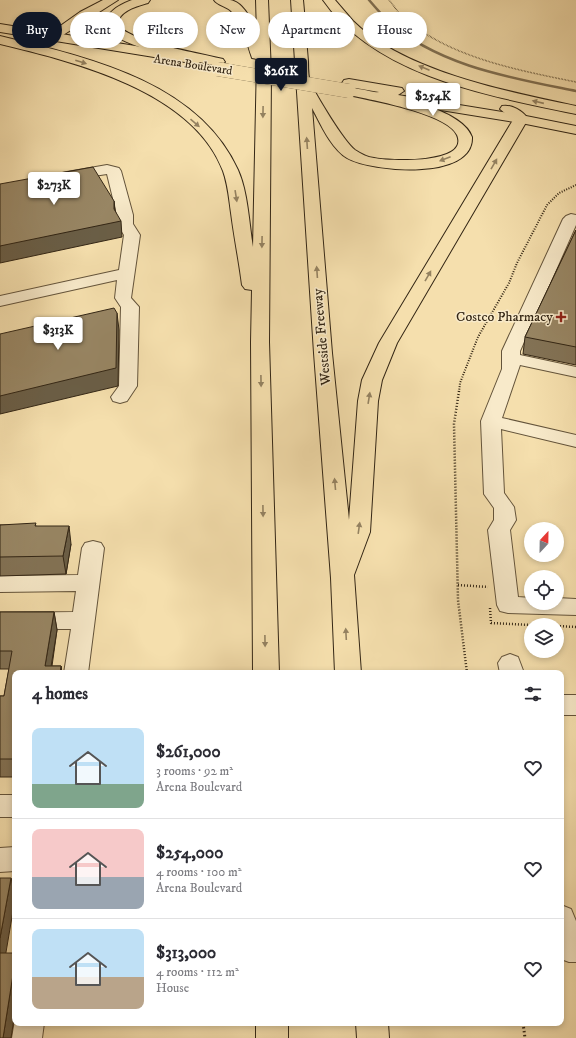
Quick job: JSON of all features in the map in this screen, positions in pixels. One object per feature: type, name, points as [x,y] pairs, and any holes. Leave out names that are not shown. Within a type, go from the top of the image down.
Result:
[{"type":"main road","points":[[62,30],[84,14],[112,0]]},
{"type":"main road","points":[[144,0],[122,9],[113,17],[111,22],[112,27],[118,33],[136,41],[217,66]]},
{"type":"main road","points":[[220,0],[234,5],[241,12],[264,73]]},
{"type":"main road","points":[[262,0],[264,73],[260,342],[266,670]]},
{"type":"main road","name":"Westside Freeway","points":[[297,0],[323,353],[343,578],[348,670]]},
{"type":"main road","points":[[329,0],[344,19],[356,30],[389,51],[410,62],[434,72],[484,88],[576,110]]},
{"type":"main road","name":"Arena Boulevard","points":[[0,28],[12,31]]},
{"type":"main road","name":"Arena Boulevard","points":[[0,34],[12,35]]},
{"type":"main road","points":[[0,40],[79,61],[134,82],[170,103],[204,130],[224,158],[233,178],[260,342]]},
{"type":"main road","name":"Arena Boulevard","points":[[62,41],[514,114],[576,120]]},
{"type":"main road","points":[[302,79],[345,150],[363,160],[393,165],[426,164],[447,158],[459,152],[462,147],[465,140],[463,133],[445,119],[408,105],[349,87]]},
{"type":"main road","points":[[343,578],[359,532],[368,401],[372,380],[388,343],[514,114]]},
{"type":"main road","name":"Arena Boulevard","points":[[514,114],[576,130]]},
{"type":"main road","points":[[272,1026],[272,1038]]},
{"type":"main road","points":[[372,1026],[373,1038]]},
{"type":"lane","points":[[53,179],[106,169],[114,172],[125,215],[125,224],[132,235],[123,298],[130,307],[128,386],[120,397]]},
{"type":"lane","points":[[576,220],[571,219],[511,352],[511,369],[491,421],[494,494],[504,507],[505,520],[499,530],[508,604],[576,607]]},
{"type":"lane","points":[[0,301],[127,273]]},
{"type":"lane","points":[[511,358],[576,372]]},
{"type":"lane","points":[[491,421],[576,441]]},
{"type":"lane","points":[[76,670],[93,548]]},
{"type":"lane","points":[[0,584],[88,583]]},
{"type":"lane","points":[[0,621],[83,620]]},
{"type":"lane","points":[[564,705],[576,705]]},
{"type":"lane","points":[[0,806],[12,806]]},
{"type":"lane","points":[[0,860],[12,859]]},
{"type":"lane","points":[[564,930],[569,949],[576,949]]},
{"type":"lane","points":[[27,1038],[29,1026]]},
{"type":"path","points":[[389,0],[393,7],[406,19],[437,40],[457,49],[505,66],[576,82]]},
{"type":"path","points":[[564,626],[576,627]]},
{"type":"path","points":[[523,1026],[525,1038]]},
{"type":"building","points":[[93,167],[114,201],[114,209],[121,221],[0,246],[0,184]]},
{"type":"building","points":[[576,230],[576,347],[525,337]]},
{"type":"building","points":[[114,308],[117,313],[116,368],[0,396],[0,334]]},
{"type":"building","points":[[36,523],[35,526],[69,526],[63,556],[0,557],[0,525]]},
{"type":"building","points":[[0,612],[54,612],[45,666],[61,666],[60,670],[12,670],[12,759],[0,759],[0,696],[4,696],[12,651],[0,651]]},
{"type":"building","points":[[0,878],[11,878],[0,938]]},
{"type":"building","points":[[0,953],[12,953],[12,981],[3,1038],[0,1038]]},
{"type":"waterway","points":[[369,0],[387,20],[407,36],[429,49],[476,68],[526,81],[576,91]]},
{"type":"place","name":"Costco Pharmacy","points":[[561,317]]}]
